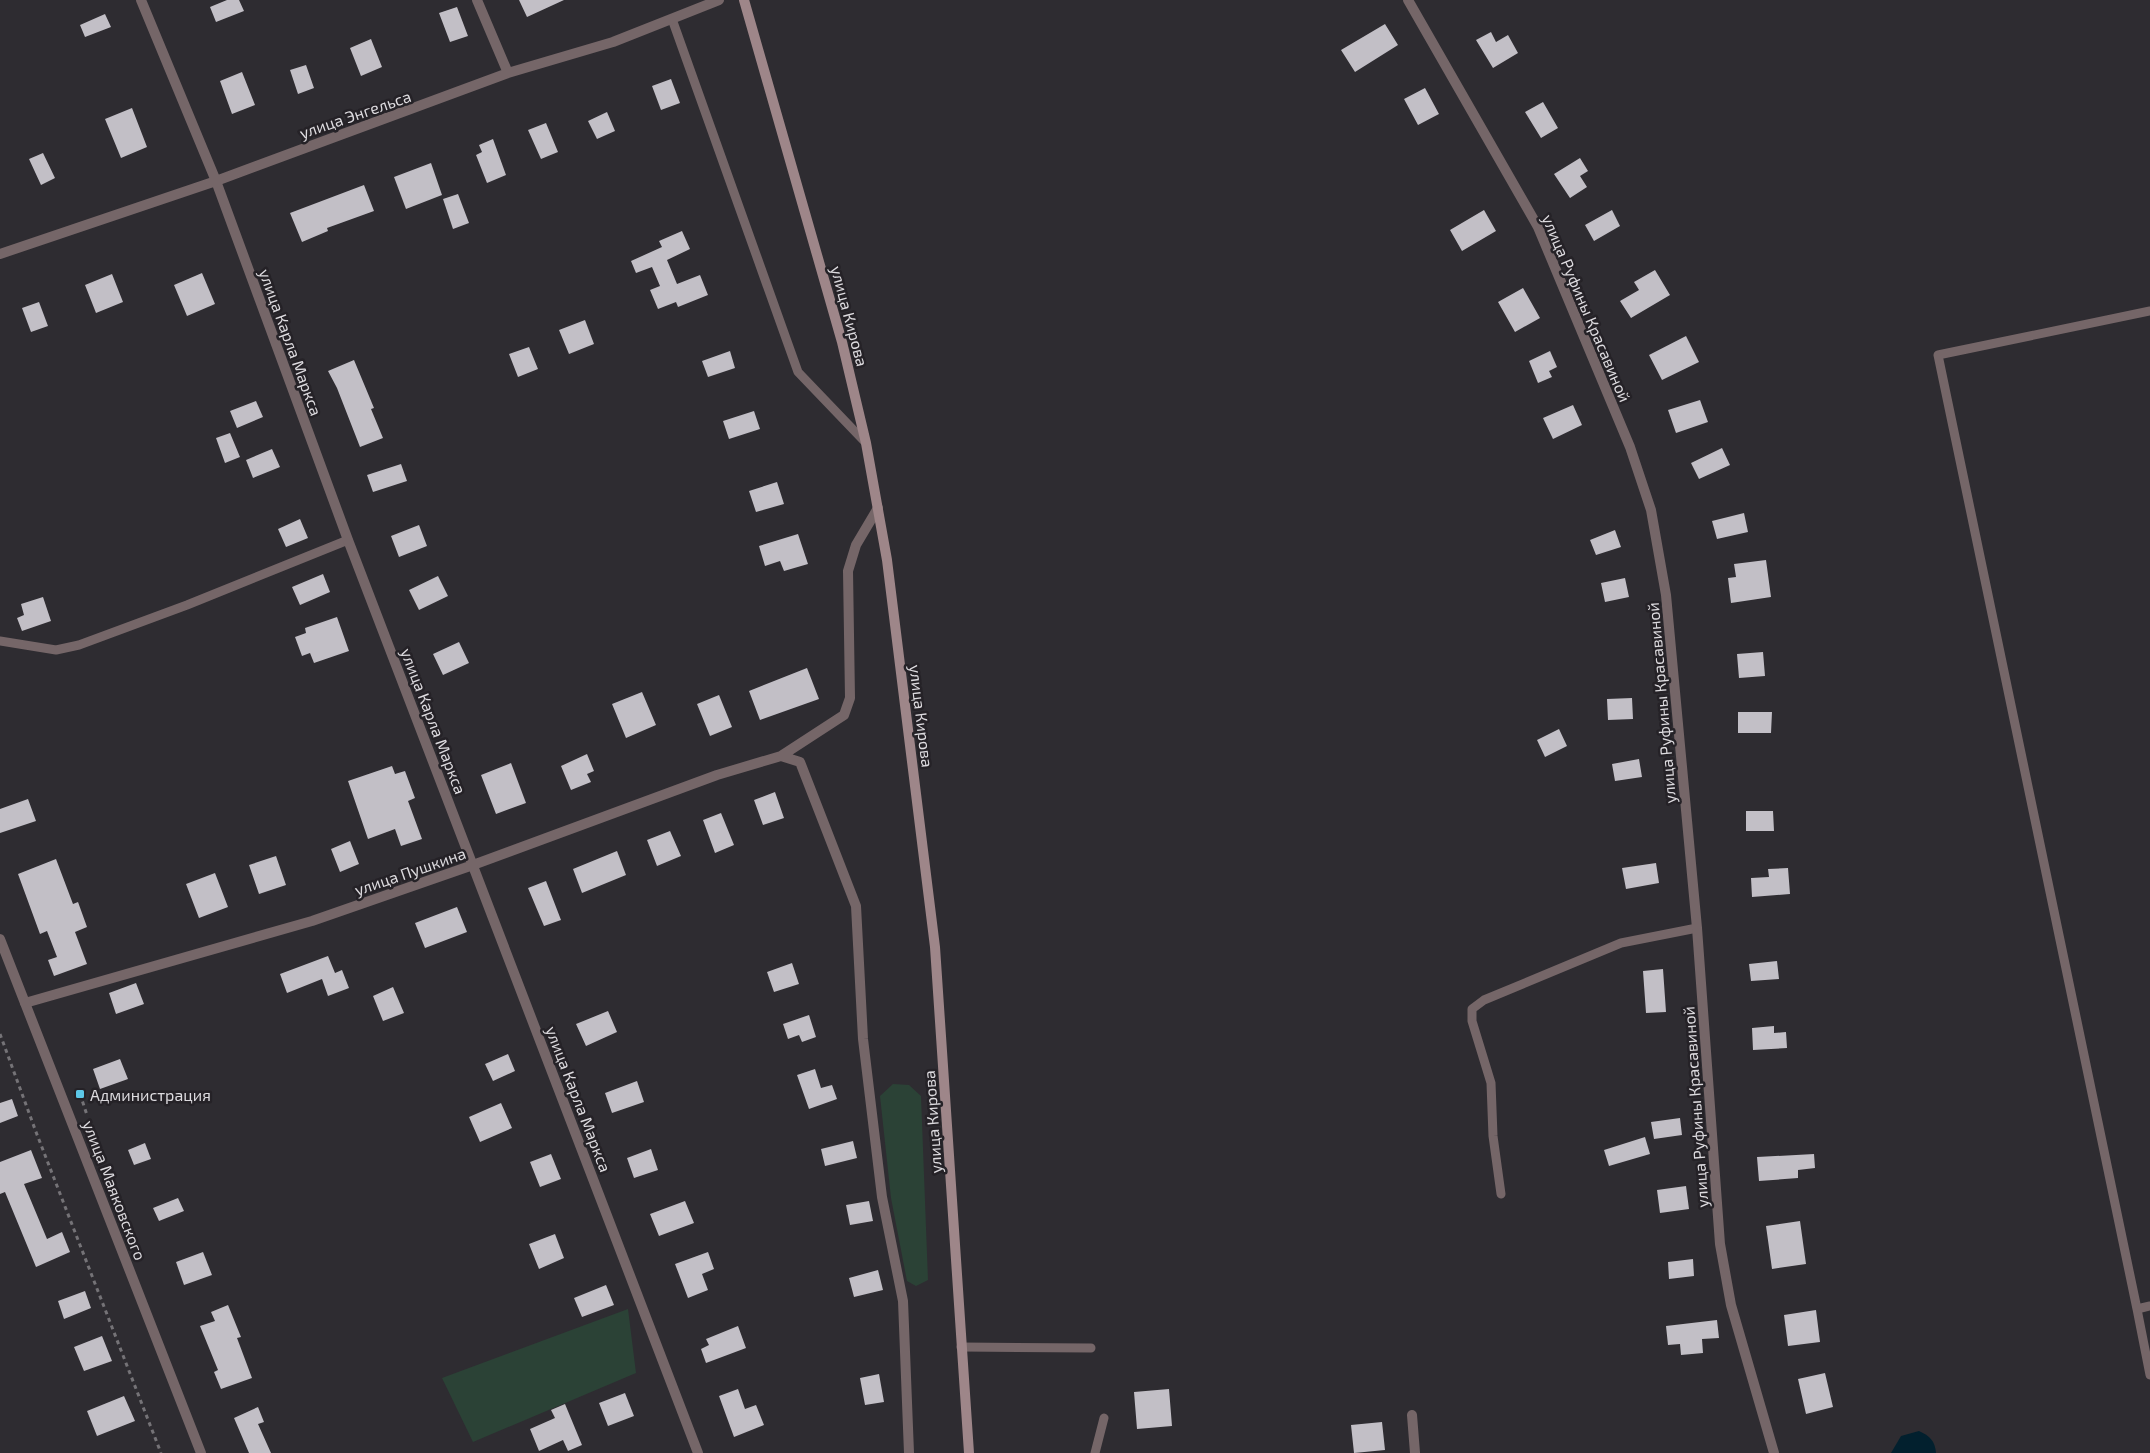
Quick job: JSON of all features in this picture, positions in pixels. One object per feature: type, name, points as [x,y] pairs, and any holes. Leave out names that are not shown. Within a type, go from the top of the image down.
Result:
[{"type":"main road","name":"улица Кирова","points":[[744,0],[842,342],[866,443],[888,560],[935,947],[968,1453]]},
{"type":"street","name":"улица Карла Маркса","points":[[142,0],[216,181],[348,540],[698,1453]]},
{"type":"street","points":[[477,0],[508,74]]},
{"type":"street","name":"улица Энгельса","points":[[0,254],[216,181],[508,74],[613,42],[719,0]]},
{"type":"street","name":"улица Руфины Красавиной","points":[[1408,0],[1538,227],[1630,447],[1651,510],[1666,595],[1697,928],[1720,1244],[1730,1305],[1774,1453]]},
{"type":"street","name":"улица Пушкина","points":[[25,1003],[312,921],[474,865],[718,774],[780,756],[844,715],[850,698],[848,571],[856,545],[878,508]]},
{"type":"street","points":[[780,756],[800,762],[856,906],[862,1039],[882,1197],[903,1301],[909,1453]]},
{"type":"street","name":"улица Маяковского","points":[[0,939],[201,1453]]},
{"type":"street","points":[[1412,1414],[1415,1453]]},
{"type":"lane","points":[[672,19],[798,372],[866,443]]},
{"type":"lane","points":[[2150,311],[1938,355],[2150,1375]]},
{"type":"lane","points":[[0,641],[56,650],[79,645],[187,605],[348,540]]},
{"type":"lane","points":[[1501,1194],[1493,1136],[1491,1083],[1472,1021],[1472,1009],[1484,1000],[1621,943],[1697,928]]},
{"type":"lane","points":[[2136,1309],[2150,1306]]},
{"type":"lane","points":[[962,1347],[1091,1348]]},
{"type":"lane","points":[[1095,1453],[1104,1418]]},
{"type":"path","points":[[0,1034],[36,1132],[161,1453]]},
{"type":"path","points":[[80,1094],[87,1115]]},
{"type":"green space","points":[[893,1084],[909,1085],[921,1096],[928,1280],[916,1286],[907,1281],[891,1198],[880,1096]]},
{"type":"green space","points":[[628,1309],[636,1373],[473,1442],[442,1378]]},
{"type":"water","points":[[1919,1431],[1931,1439],[1936,1453],[1891,1453],[1901,1436]]},
{"type":"building","points":[[227,0],[239,0],[244,11],[216,22],[210,7]]},
{"type":"building","points":[[519,0],[564,0],[527,17]]},
{"type":"building","points":[[457,7],[468,36],[450,42],[439,13]]},
{"type":"building","points":[[105,14],[111,27],[85,37],[80,25]]},
{"type":"building","points":[[1385,24],[1398,45],[1355,72],[1341,50]]},
{"type":"building","points":[[1491,32],[1496,42],[1508,35],[1518,53],[1493,68],[1476,40]]},
{"type":"building","points":[[371,39],[382,67],[361,76],[350,48]]},
{"type":"building","points":[[306,65],[314,88],[298,94],[290,70]]},
{"type":"building","points":[[242,72],[255,105],[232,114],[220,81]]},
{"type":"building","points":[[671,79],[680,103],[661,110],[652,86]]},
{"type":"building","points":[[1425,88],[1439,114],[1418,125],[1404,99]]},
{"type":"building","points":[[1543,102],[1558,128],[1541,138],[1525,112]]},
{"type":"building","points":[[132,108],[147,147],[121,158],[105,119]]},
{"type":"building","points":[[607,112],[615,131],[597,139],[588,121]]},
{"type":"building","points":[[546,123],[558,152],[541,159],[528,130]]},
{"type":"building","points":[[493,139],[506,175],[487,183],[476,155],[482,152],[479,145]]},
{"type":"building","points":[[43,153],[55,178],[41,185],[29,159]]},
{"type":"building","points":[[1580,158],[1588,171],[1580,176],[1587,187],[1570,198],[1554,174]]},
{"type":"building","points":[[431,163],[442,195],[406,209],[394,177]]},
{"type":"building","points":[[364,185],[374,211],[327,228],[328,231],[302,242],[290,213]]},
{"type":"building","points":[[458,194],[469,223],[453,229],[443,199]]},
{"type":"building","points":[[1484,210],[1496,231],[1462,251],[1450,230]]},
{"type":"building","points":[[1612,210],[1620,226],[1594,241],[1585,225]]},
{"type":"building","points":[[682,231],[690,249],[667,260],[677,284],[700,275],[708,295],[678,307],[676,302],[658,309],[650,290],[660,286],[652,267],[636,273],[631,261],[662,247],[659,241]]},
{"type":"building","points":[[1655,270],[1670,295],[1631,318],[1620,301],[1639,290],[1634,282]]},
{"type":"building","points":[[202,273],[215,304],[187,316],[174,285]]},
{"type":"building","points":[[112,274],[123,302],[96,313],[85,285]]},
{"type":"building","points":[[1523,288],[1540,318],[1515,332],[1498,302]]},
{"type":"building","points":[[39,302],[48,326],[31,332],[22,308]]},
{"type":"building","points":[[585,320],[594,344],[569,354],[559,330]]},
{"type":"building","points":[[1686,336],[1699,362],[1662,380],[1649,355]]},
{"type":"building","points":[[529,347],[538,369],[518,377],[509,354]]},
{"type":"building","points":[[730,351],[735,368],[708,377],[702,361]]},
{"type":"building","points":[[1550,351],[1557,367],[1549,371],[1552,377],[1538,383],[1529,361]]},
{"type":"building","points":[[354,360],[374,408],[371,409],[383,438],[360,447],[337,388],[328,371]]},
{"type":"building","points":[[1700,400],[1708,422],[1676,433],[1668,410]]},
{"type":"building","points":[[256,401],[263,417],[237,428],[230,411]]},
{"type":"building","points":[[1573,405],[1582,425],[1553,439],[1543,418]]},
{"type":"building","points":[[754,411],[760,429],[729,439],[723,421]]},
{"type":"building","points":[[230,433],[240,457],[225,463],[216,438]]},
{"type":"building","points":[[1722,448],[1730,465],[1699,479],[1691,463]]},
{"type":"building","points":[[272,449],[280,467],[253,478],[246,460]]},
{"type":"building","points":[[401,464],[407,481],[373,492],[367,475]]},
{"type":"building","points":[[777,482],[784,504],[756,512],[749,491]]},
{"type":"building","points":[[1744,513],[1748,532],[1717,539],[1712,521]]},
{"type":"building","points":[[300,519],[308,538],[286,547],[278,529]]},
{"type":"building","points":[[419,525],[427,546],[399,557],[391,536]]},
{"type":"building","points":[[1615,530],[1621,547],[1596,555],[1590,540]]},
{"type":"building","points":[[798,534],[808,564],[784,571],[780,561],[765,566],[759,546]]},
{"type":"building","points":[[1766,560],[1771,597],[1731,603],[1728,578],[1736,577],[1734,564]]},
{"type":"building","points":[[323,574],[330,592],[300,605],[292,587]]},
{"type":"building","points":[[438,576],[448,596],[419,610],[409,590]]},
{"type":"building","points":[[1625,578],[1629,597],[1605,602],[1601,583]]},
{"type":"building","points":[[43,597],[51,621],[22,631],[17,618],[24,615],[21,604]]},
{"type":"building","points":[[337,617],[349,651],[314,663],[310,653],[302,656],[295,637],[306,633],[305,628]]},
{"type":"building","points":[[459,642],[469,663],[443,675],[433,654]]},
{"type":"building","points":[[1763,652],[1765,676],[1739,678],[1737,654]]},
{"type":"building","points":[[807,668],[819,699],[760,720],[749,691]]},
{"type":"building","points":[[642,692],[656,725],[626,738],[612,704]]},
{"type":"building","points":[[719,695],[732,727],[710,736],[697,704]]},
{"type":"building","points":[[1632,698],[1633,719],[1608,720],[1607,699]]},
{"type":"building","points":[[1738,712],[1772,712],[1771,733],[1738,733]]},
{"type":"building","points":[[1559,729],[1567,746],[1545,757],[1537,740]]},
{"type":"building","points":[[587,754],[594,771],[587,774],[591,782],[571,790],[561,766]]},
{"type":"building","points":[[1639,759],[1642,777],[1615,781],[1612,764]]},
{"type":"building","points":[[511,763],[526,803],[496,814],[481,775]]},
{"type":"building","points":[[392,766],[395,774],[405,771],[415,798],[408,801],[422,839],[401,846],[395,829],[368,839],[348,781]]},
{"type":"building","points":[[775,792],[784,818],[763,825],[754,800]]},
{"type":"building","points":[[28,799],[36,821],[0,833],[0,809]]},
{"type":"building","points":[[1746,811],[1773,811],[1774,831],[1746,831]]},
{"type":"building","points":[[721,813],[734,845],[715,853],[703,820]]},
{"type":"building","points":[[670,831],[681,856],[657,866],[647,840]]},
{"type":"building","points":[[350,841],[359,864],[340,872],[331,849]]},
{"type":"building","points":[[617,851],[626,875],[582,893],[573,869]]},
{"type":"building","points":[[276,856],[286,885],[259,894],[249,865]]},
{"type":"building","points":[[56,859],[73,904],[78,902],[87,927],[75,932],[87,964],[54,976],[48,960],[57,957],[47,931],[40,934],[18,874]]},
{"type":"building","points":[[1656,863],[1659,883],[1626,889],[1622,868]]},
{"type":"building","points":[[1788,868],[1790,894],[1752,897],[1751,878],[1769,877],[1768,869]]},
{"type":"building","points":[[215,873],[228,907],[199,918],[186,884]]},
{"type":"building","points":[[546,881],[561,920],[544,926],[528,888]]},
{"type":"building","points":[[457,907],[467,932],[425,948],[415,923]]},
{"type":"building","points":[[328,956],[335,973],[342,970],[349,988],[328,996],[322,979],[287,993],[280,974]]},
{"type":"building","points":[[1777,961],[1779,979],[1751,981],[1749,964]]},
{"type":"building","points":[[792,963],[799,984],[774,992],[767,972]]},
{"type":"building","points":[[1663,969],[1666,1012],[1646,1013],[1643,971]]},
{"type":"building","points":[[136,983],[144,1004],[116,1014],[109,993]]},
{"type":"building","points":[[393,987],[404,1013],[383,1021],[373,996]]},
{"type":"building","points":[[608,1011],[617,1032],[586,1046],[576,1024]]},
{"type":"building","points":[[809,1015],[816,1037],[802,1042],[799,1035],[788,1039],[783,1024]]},
{"type":"building","points":[[1774,1026],[1774,1033],[1786,1032],[1787,1048],[1753,1050],[1752,1028]]},
{"type":"building","points":[[508,1054],[515,1071],[493,1081],[485,1064]]},
{"type":"building","points":[[120,1059],[128,1079],[100,1089],[93,1069]]},
{"type":"building","points":[[815,1069],[821,1088],[832,1085],[837,1099],[809,1109],[797,1075]]},
{"type":"building","points":[[637,1081],[644,1102],[612,1113],[605,1093]]},
{"type":"building","points":[[12,1099],[18,1116],[0,1123],[0,1103]]},
{"type":"building","points":[[501,1103],[512,1128],[480,1142],[469,1117]]},
{"type":"building","points":[[1680,1118],[1682,1135],[1654,1139],[1651,1122]]},
{"type":"building","points":[[1645,1137],[1650,1154],[1609,1166],[1604,1150]]},
{"type":"building","points":[[853,1141],[857,1158],[825,1166],[821,1149]]},
{"type":"building","points":[[145,1143],[151,1159],[134,1165],[128,1150]]},
{"type":"building","points":[[651,1149],[658,1170],[634,1178],[627,1158]]},
{"type":"building","points":[[31,1150],[42,1178],[24,1184],[47,1239],[62,1232],[70,1252],[36,1267],[5,1192],[0,1194],[0,1162]]},
{"type":"building","points":[[551,1154],[561,1179],[540,1187],[530,1162]]},
{"type":"building","points":[[1814,1154],[1815,1168],[1798,1170],[1798,1178],[1759,1181],[1757,1157]]},
{"type":"building","points":[[1686,1186],[1689,1209],[1660,1213],[1657,1190]]},
{"type":"building","points":[[178,1198],[184,1211],[159,1221],[153,1208]]},
{"type":"building","points":[[685,1201],[694,1223],[659,1236],[650,1214]]},
{"type":"building","points":[[869,1201],[873,1221],[850,1225],[846,1205]]},
{"type":"building","points":[[1800,1221],[1806,1264],[1772,1269],[1766,1226]]},
{"type":"building","points":[[555,1234],[564,1258],[539,1269],[529,1244]]},
{"type":"building","points":[[203,1252],[212,1275],[184,1285],[176,1262]]},
{"type":"building","points":[[708,1252],[714,1269],[702,1274],[708,1290],[688,1298],[675,1264]]},
{"type":"building","points":[[1693,1259],[1694,1276],[1669,1279],[1668,1262]]},
{"type":"building","points":[[878,1270],[883,1290],[854,1297],[849,1278]]},
{"type":"building","points":[[606,1285],[614,1305],[582,1317],[574,1298]]},
{"type":"building","points":[[85,1291],[91,1308],[64,1319],[58,1301]]},
{"type":"building","points":[[228,1305],[241,1337],[237,1338],[252,1378],[221,1389],[214,1372],[218,1370],[200,1326],[215,1321],[211,1312]]},
{"type":"building","points":[[1816,1310],[1820,1342],[1788,1346],[1784,1315]]},
{"type":"building","points":[[1717,1320],[1719,1338],[1702,1339],[1703,1353],[1681,1355],[1680,1344],[1668,1345],[1666,1326]]},
{"type":"building","points":[[738,1326],[746,1348],[706,1363],[701,1349],[709,1345],[706,1339]]},
{"type":"building","points":[[102,1336],[112,1361],[84,1371],[74,1347]]},
{"type":"building","points":[[1825,1373],[1833,1407],[1806,1414],[1798,1379]]},
{"type":"building","points":[[879,1374],[884,1402],[865,1405],[860,1378]]},
{"type":"building","points":[[738,1389],[745,1409],[756,1405],[764,1425],[734,1437],[719,1396]]},
{"type":"building","points":[[1169,1389],[1172,1426],[1137,1429],[1134,1392]]},
{"type":"building","points":[[625,1393],[634,1416],[608,1426],[599,1403]]},
{"type":"building","points":[[124,1396],[135,1421],[97,1436],[87,1411]]},
{"type":"building","points":[[565,1404],[582,1445],[568,1451],[563,1440],[539,1451],[530,1429],[555,1418],[551,1410]]},
{"type":"building","points":[[258,1407],[264,1422],[258,1424],[271,1453],[249,1453],[234,1418]]},
{"type":"building","points":[[1382,1422],[1385,1450],[1354,1453],[1351,1425]]},
{"type":"place","name":"Администрация","points":[[80,1094]]}]
